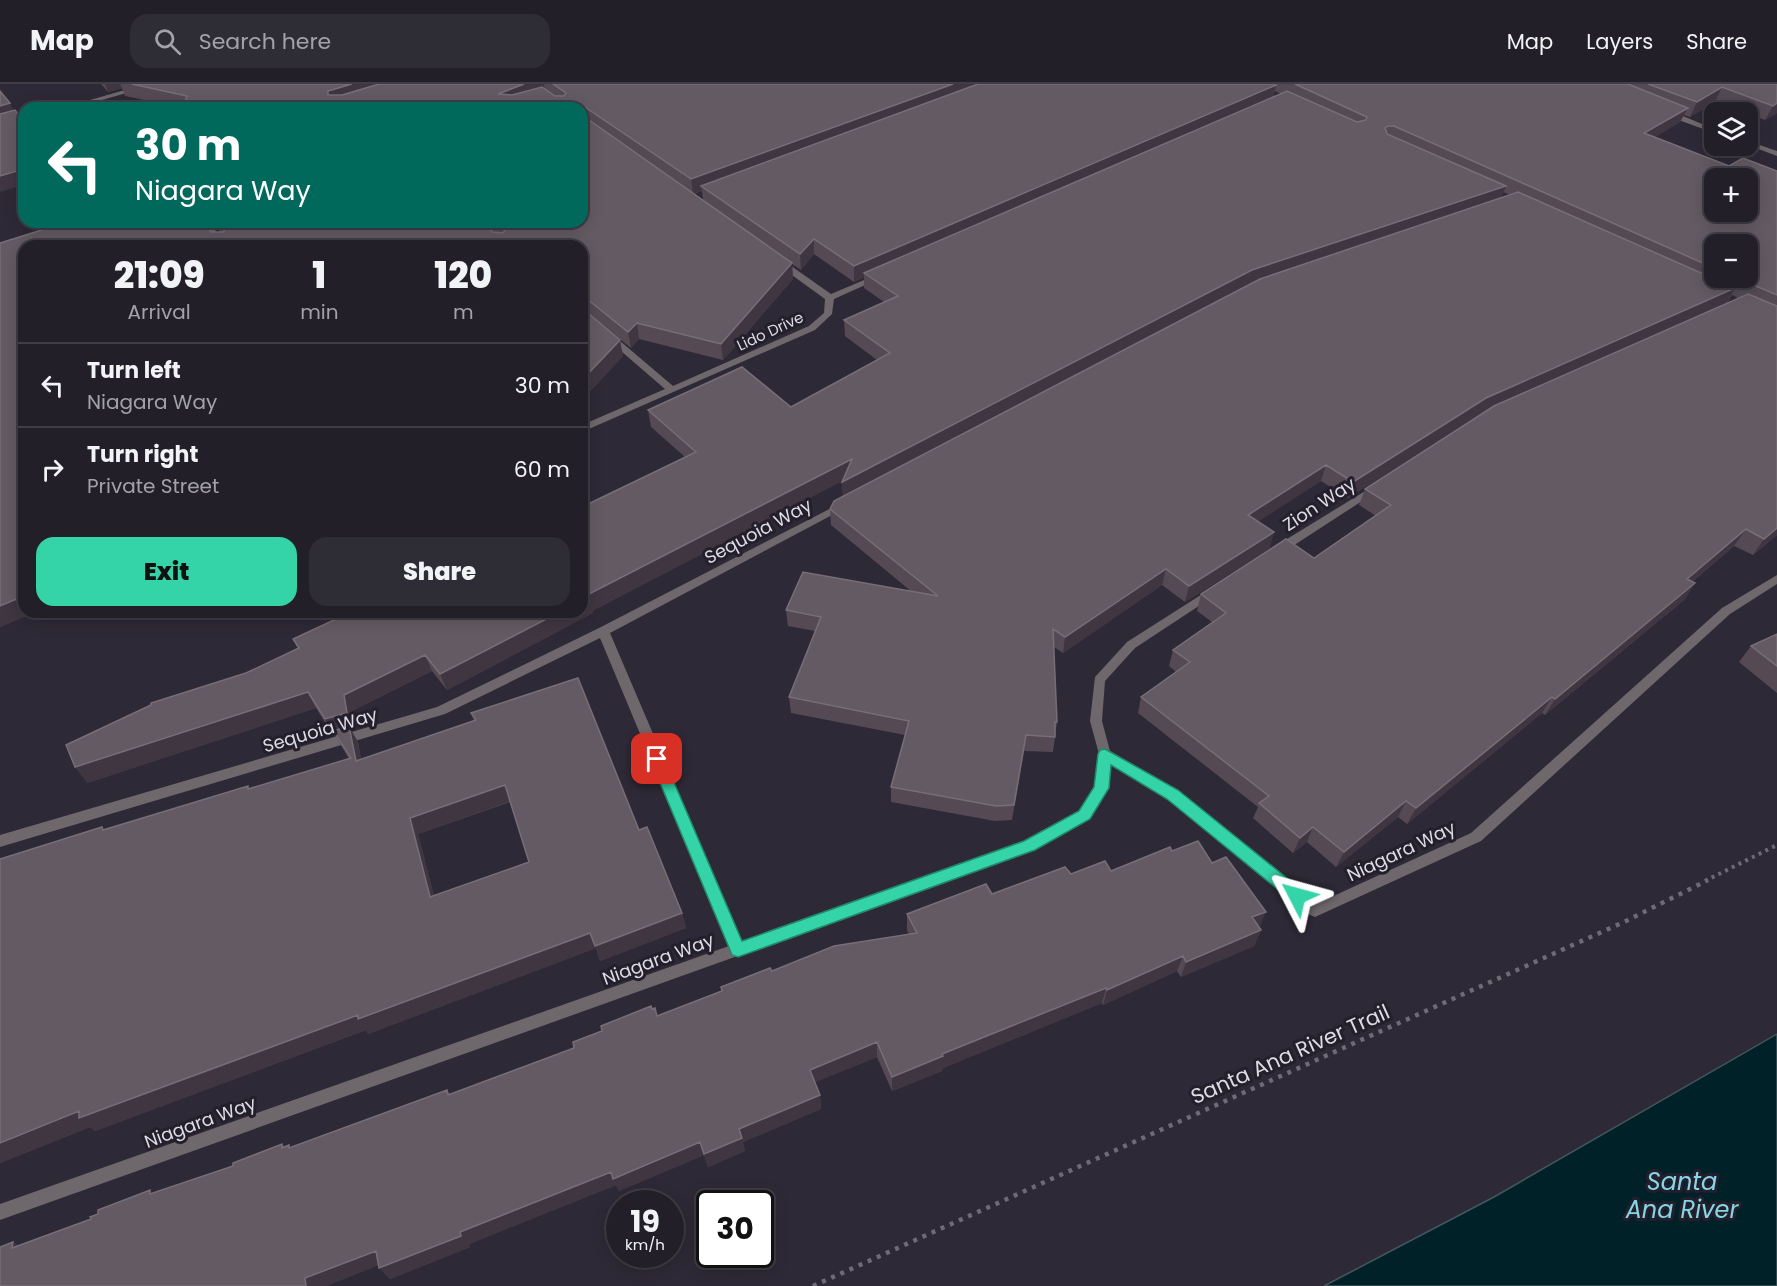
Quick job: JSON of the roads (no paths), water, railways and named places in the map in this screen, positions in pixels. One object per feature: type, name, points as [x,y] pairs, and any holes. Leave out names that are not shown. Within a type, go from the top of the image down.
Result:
[{"type":"street","points":[[88,102],[154,84]]},
{"type":"street","points":[[102,98],[105,102]]},
{"type":"street","points":[[1663,111],[1704,126]]},
{"type":"street","points":[[0,126],[18,121]]},
{"type":"street","points":[[1758,147],[1777,154]]},
{"type":"street","points":[[209,228],[220,240]]},
{"type":"street","points":[[774,259],[830,298],[884,275]]},
{"type":"street","name":"Lido Drive","points":[[588,426],[812,328],[828,314],[830,298]]},
{"type":"street","points":[[600,328],[672,390]]},
{"type":"street","name":"Zion Way","points":[[1272,554],[1382,483]]},
{"type":"street","name":"Sequoia Way","points":[[0,841],[441,711],[603,631],[854,499]]},
{"type":"street","name":"Niagara Way","points":[[0,1212],[1029,846],[1084,815],[1101,788],[1105,754],[1173,795],[1315,911],[1476,837],[1726,611],[1777,579]]},
{"type":"street","points":[[1105,754],[1096,721],[1099,680],[1131,645],[1222,587]]},
{"type":"street","points":[[603,631],[738,950]]},
{"type":"water","name":"Santa Ana River","points":[[1777,1034],[1777,1286],[1324,1286],[1494,1197]]}]
